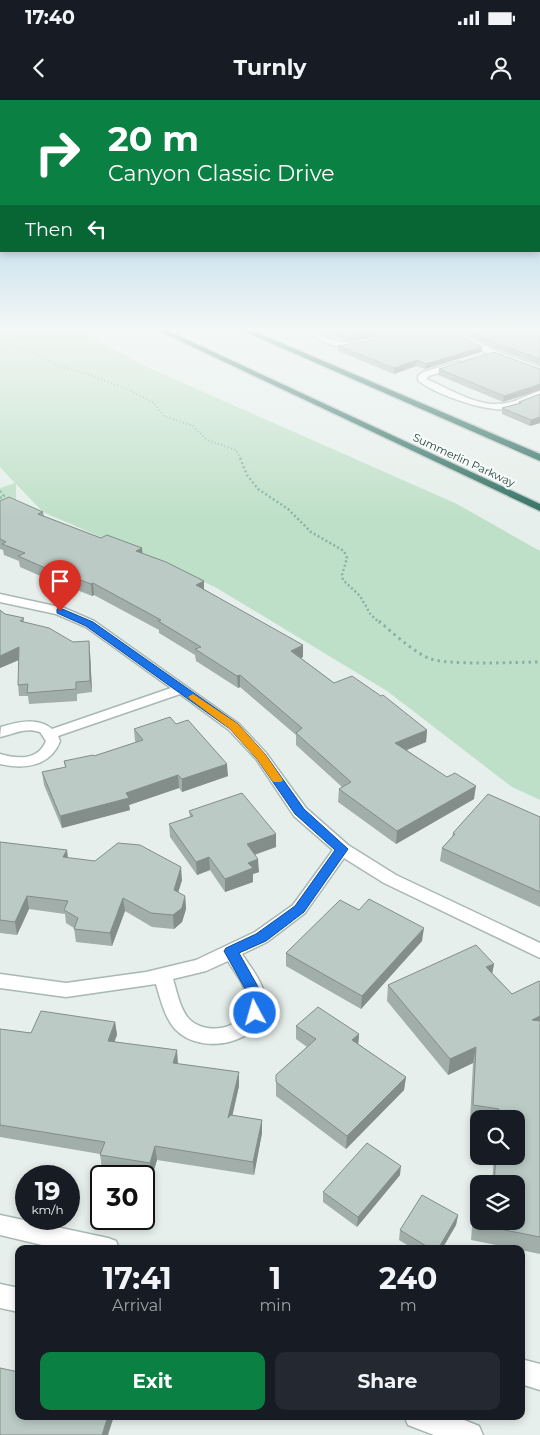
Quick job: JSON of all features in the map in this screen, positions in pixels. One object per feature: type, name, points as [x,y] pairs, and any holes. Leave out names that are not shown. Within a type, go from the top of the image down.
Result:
[{"type":"highway","name":"Summerlin Parkway","points":[[294,392],[540,508]]},
{"type":"highway","points":[[389,392],[540,458]]},
{"type":"street","points":[[452,392],[482,405],[493,407],[506,406],[540,394]]},
{"type":"street","points":[[0,598],[60,611],[90,624],[234,727],[261,756],[300,812],[342,849],[390,879],[540,951]]},
{"type":"street","points":[[51,734],[182,689]]},
{"type":"street","points":[[0,733],[11,728],[40,727],[51,734],[53,741],[51,748],[39,758],[21,762],[0,759]]},
{"type":"street","points":[[0,981],[66,990],[162,975],[200,966],[261,937],[299,909],[342,849]]},
{"type":"street","points":[[162,975],[182,1025],[203,1035],[228,1034],[237,1031],[248,1023],[255,1013],[256,1005],[255,994],[231,951]]},
{"type":"street","points":[[0,1225],[90,1245]]},
{"type":"street","points":[[0,1296],[15,1299]]},
{"type":"street","points":[[525,1372],[540,1377]]},
{"type":"street","points":[[428,1420],[470,1435]]},
{"type":"path","points":[[133,392],[154,403],[164,416],[193,426],[207,440],[236,450],[247,475],[258,489],[288,509],[311,532],[344,551],[346,558],[342,575],[343,580],[360,596],[371,615],[401,640],[425,656],[430,659],[446,662],[540,662]]},
{"type":"path","points":[[0,491],[4,496],[0,498]]},
{"type":"green space","points":[[0,392],[204,392],[457,504],[540,551],[540,800],[512,787],[387,691],[215,587],[43,512],[16,484],[16,502],[0,505],[0,488],[15,483],[0,467]]},
{"type":"building","points":[[495,392],[515,392],[504,396]]},
{"type":"building","points":[[540,394],[540,417],[531,420],[502,408],[521,403],[519,402]]},
{"type":"building","points":[[9,497],[43,512],[38,514],[101,538],[107,535],[142,548],[136,551],[166,562],[204,581],[196,585],[303,645],[291,651],[334,683],[352,676],[381,696],[383,695],[427,730],[395,743],[447,777],[455,773],[476,786],[397,831],[339,789],[351,782],[296,733],[302,728],[240,675],[237,676],[195,649],[201,647],[158,621],[161,620],[93,583],[91,584],[70,576],[68,578],[18,556],[25,553],[2,544],[6,542],[0,539],[0,501]]},
{"type":"building","points":[[0,610],[5,614],[24,618],[20,621],[49,628],[73,642],[89,641],[90,681],[76,682],[76,689],[27,693],[28,684],[18,685],[19,647],[0,656]]},
{"type":"building","points":[[170,717],[176,724],[188,720],[227,764],[182,779],[178,775],[126,793],[129,798],[60,816],[42,772],[66,767],[64,761],[94,756],[143,740],[134,729]]},
{"type":"building","points":[[242,793],[276,834],[247,844],[258,859],[248,863],[253,868],[225,879],[209,857],[196,862],[169,824],[193,816],[189,811]]},
{"type":"building","points":[[488,794],[540,817],[540,892],[442,848]]},
{"type":"building","points":[[0,842],[67,850],[63,857],[95,861],[118,843],[140,845],[181,867],[174,890],[185,896],[182,908],[173,915],[151,913],[123,898],[110,933],[74,929],[78,918],[64,910],[68,901],[27,896],[15,922],[0,920]]},
{"type":"building","points":[[369,899],[424,928],[362,996],[286,953],[340,900],[359,910]]},
{"type":"building","points":[[476,945],[494,964],[486,967],[512,994],[540,982],[540,1016],[532,1020],[540,1021],[540,1237],[504,1230],[525,1230],[525,1175],[495,1175],[495,1165],[525,1165],[525,1110],[499,1110],[473,1105],[476,1047],[450,1059],[388,985]]},
{"type":"building","points":[[318,1007],[359,1034],[352,1040],[406,1077],[347,1136],[276,1082],[276,1075],[316,1039],[296,1026]]},
{"type":"building","points":[[41,1011],[115,1022],[108,1041],[177,1050],[173,1063],[239,1072],[228,1118],[231,1115],[262,1120],[253,1162],[155,1146],[150,1163],[100,1155],[105,1142],[0,1125],[0,1029],[31,1033]]},
{"type":"building","points":[[367,1143],[401,1166],[358,1217],[323,1192]]},
{"type":"building","points":[[422,1195],[458,1215],[440,1245],[424,1245],[400,1230]]},
{"type":"building","points":[[0,1368],[15,1371],[15,1420],[107,1420],[102,1435],[0,1435]]},
{"type":"slow traffic","points":[[193,697],[234,727],[261,756],[277,780]]},
{"type":"route","points":[[60,611],[90,624],[234,727],[261,756],[300,812],[342,849],[299,909],[261,937],[231,951],[255,994],[255,1013]]}]
